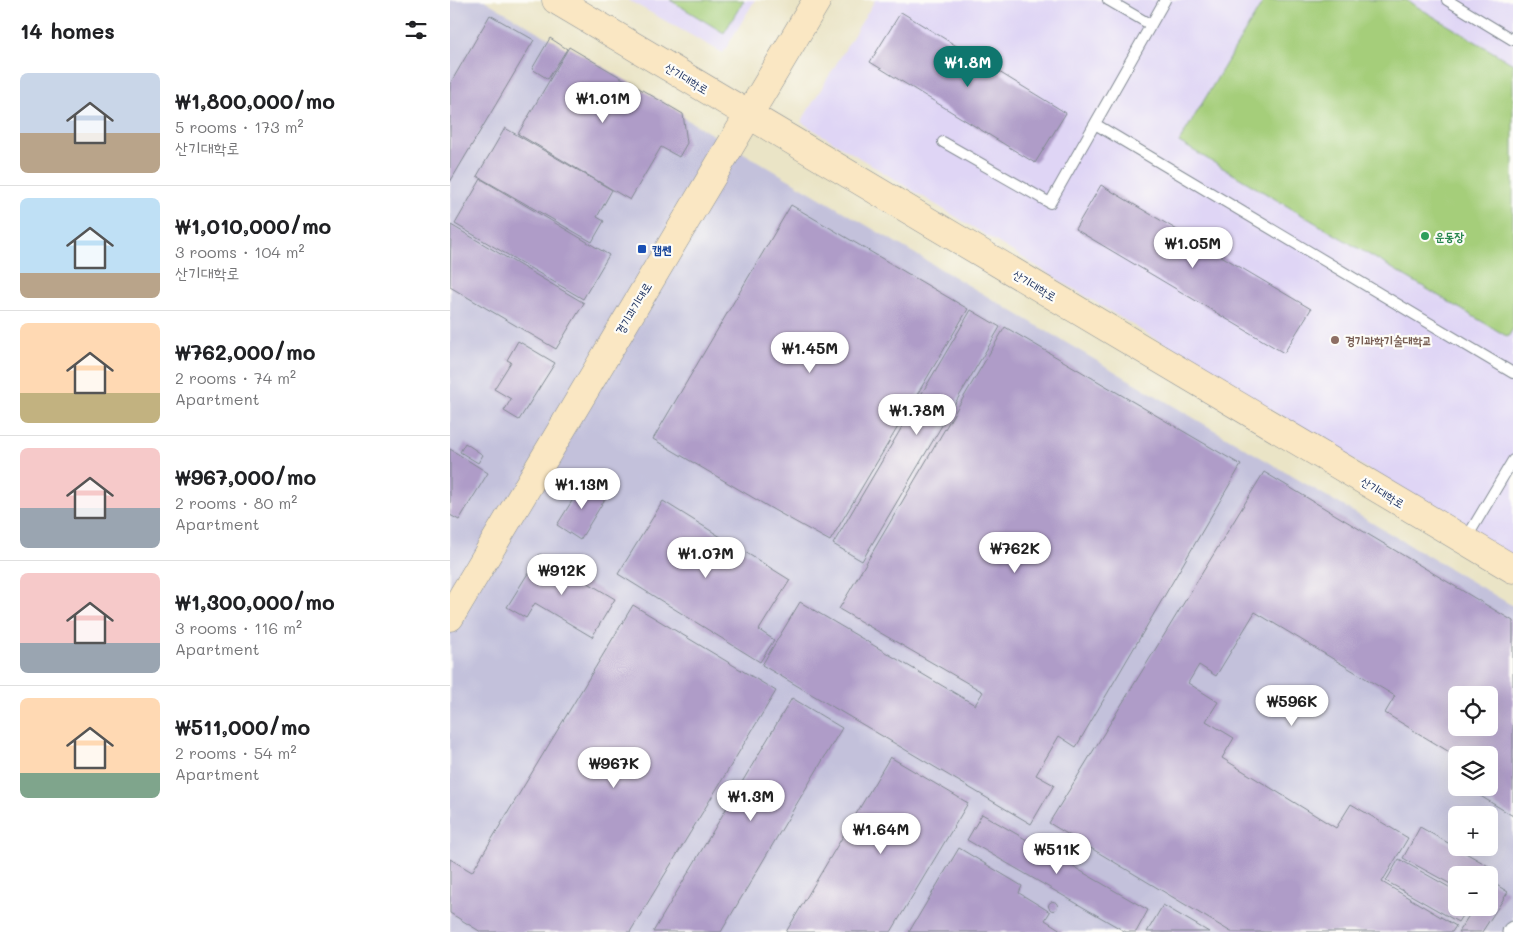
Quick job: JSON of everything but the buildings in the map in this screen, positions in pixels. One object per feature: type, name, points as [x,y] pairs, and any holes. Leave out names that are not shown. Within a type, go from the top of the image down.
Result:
[{"type":"street","name":"산기대학로","points":[[556,0],[1513,569]]},
{"type":"street","name":"경기과기대로","points":[[450,617],[817,0]]},
{"type":"lane","points":[[1108,0],[1151,25]]},
{"type":"lane","points":[[943,142],[1050,204],[1165,0]]},
{"type":"lane","points":[[1447,0],[1513,40]]},
{"type":"lane","points":[[1095,124],[1513,373]]},
{"type":"lane","points":[[1465,541],[1513,460]]},
{"type":"shaded area","points":[[450,0],[484,0],[1513,606],[1513,932],[450,932]]},
{"type":"shaded area","points":[[628,0],[755,0],[723,53]]},
{"type":"shaded area","name":"경기과학기술대학교","points":[[875,0],[1513,0],[1513,558],[801,122]]},
{"type":"green space","points":[[670,0],[744,0],[724,33]]},
{"type":"green space","name":"운동장","points":[[1264,0],[1406,0],[1513,64],[1513,329],[1508,337],[1179,142]]},
{"type":"place","name":"운동장","points":[[1425,236]]},
{"type":"place","name":"캡쎈","points":[[642,249]]},
{"type":"place","name":"경기과학기술대학교","points":[[1335,340]]}]
